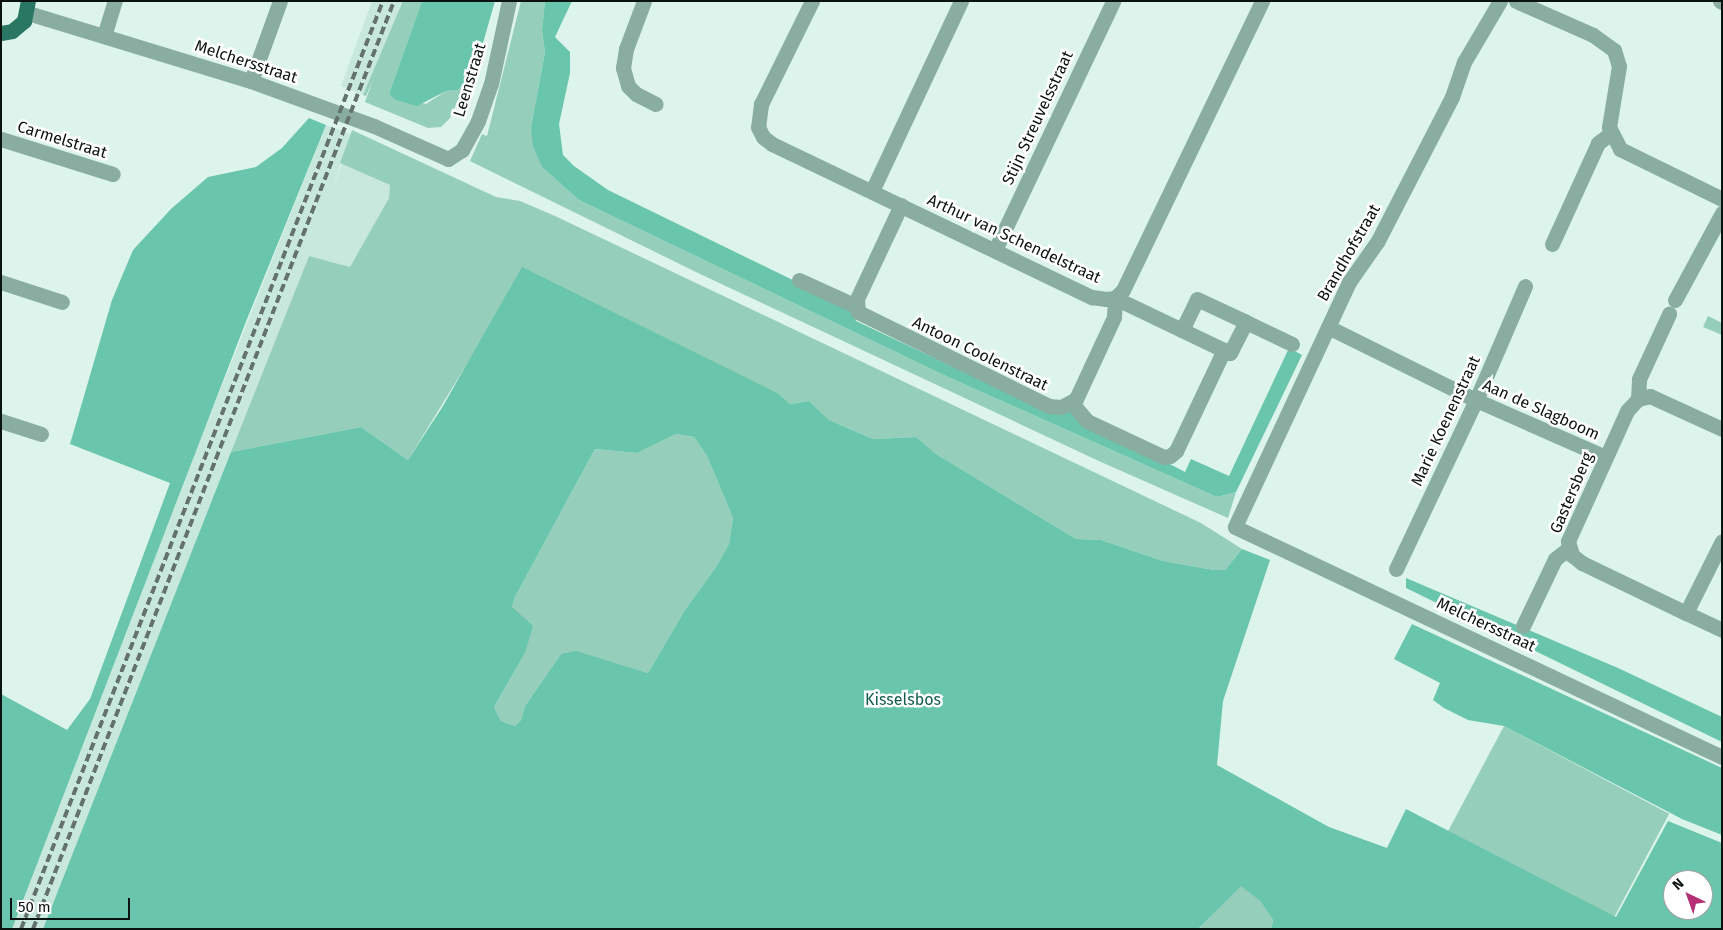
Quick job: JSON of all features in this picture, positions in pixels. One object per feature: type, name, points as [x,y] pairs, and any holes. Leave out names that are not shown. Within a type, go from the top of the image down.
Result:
[{"type":"main road","points":[[1,33],[19,27],[28,7]]},
{"type":"street","points":[[104,36],[115,1]]},
{"type":"street","points":[[251,81],[280,1]]},
{"type":"street","name":"Leenstraat","points":[[448,159],[462,150],[478,121],[491,84],[509,1]]},
{"type":"street","points":[[644,1],[626,48],[623,68],[628,86],[636,94],[656,104]]},
{"type":"street","name":"Arthur van Schendelstraat","points":[[812,1],[762,104],[758,127],[772,144],[1092,297],[1115,298],[1123,290],[1262,1]]},
{"type":"street","points":[[872,191],[961,1]]},
{"type":"street","name":"Stijn Streuvelsstraat","points":[[995,250],[1113,1]]},
{"type":"street","name":"Brandhofstraat","points":[[1235,527],[1349,282],[1378,242],[1452,97],[1464,62],[1500,1]]},
{"type":"street","points":[[1516,1],[1593,36],[1614,50],[1619,66],[1609,119],[1610,134],[1616,145],[1626,154],[1722,199]]},
{"type":"street","name":"Melchersstraat","points":[[28,7],[104,36],[251,81],[374,126],[448,159]]},
{"type":"street","points":[[1552,244],[1598,143],[1610,134]]},
{"type":"street","name":"Carmelstraat","points":[[1,139],[113,174]]},
{"type":"street","points":[[856,306],[901,205]]},
{"type":"street","name":"Gastersberg","points":[[1722,213],[1672,307],[1639,379],[1638,398],[1627,411],[1605,457],[1570,534],[1569,548],[1582,563],[1722,630]]},
{"type":"street","name":"Antoon Coolenstraat","points":[[799,280],[856,306],[863,317],[1049,406],[1061,407],[1072,403]]},
{"type":"street","points":[[1,282],[62,302]]},
{"type":"street","name":"Marie Koenenstraat","points":[[1396,569],[1476,400],[1525,286]]},
{"type":"street","points":[[1224,350],[1176,451],[1170,456],[1164,457],[1086,422],[1072,403],[1080,393],[1114,317],[1115,298],[1224,350],[1230,353],[1246,322]]},
{"type":"street","points":[[1182,330],[1197,300],[1292,344]]},
{"type":"street","name":"Aan de Slagboom","points":[[1328,327],[1476,400],[1605,457]]},
{"type":"street","points":[[1638,398],[1650,396],[1722,429]]},
{"type":"street","points":[[1,421],[41,434]]},
{"type":"street","name":"Melchersstraat","points":[[1235,527],[1722,757]]},
{"type":"street","points":[[1686,613],[1722,541]]},
{"type":"street","name":"Gastersberg","points":[[1523,626],[1555,559],[1569,548]]},
{"type":"shaded area","points":[[372,1],[404,1],[366,96],[341,86]]},
{"type":"shaded area","points":[[326,125],[350,134],[332,190],[342,163],[390,185],[389,198],[350,267],[309,256],[45,929],[12,929],[198,446]]},
{"type":"green space","points":[[403,1],[422,1],[389,94],[426,104],[446,91],[458,90],[468,77],[450,118],[441,127],[428,128],[365,102],[373,79],[366,96],[363,95]]},
{"type":"green space","points":[[422,1],[495,1],[473,78],[468,77],[458,90],[446,91],[417,106],[396,100],[389,94]]},
{"type":"green space","points":[[521,1],[545,1],[542,30],[545,52],[531,127],[542,167],[579,200],[948,377],[1217,497],[1236,492],[1228,518],[1101,462],[698,273],[470,161],[482,134],[487,136]]},
{"type":"green space","points":[[545,1],[572,1],[555,37],[570,52],[570,73],[559,124],[563,155],[574,166],[608,190],[848,307],[856,321],[1032,404],[1067,410],[1185,472],[1191,459],[1229,476],[1289,348],[1302,355],[1236,492],[1217,497],[948,377],[579,200],[542,167],[533,146],[531,127],[545,52],[542,30]]},
{"type":"green space","points":[[309,118],[326,125],[245,324],[12,929],[1,929],[1,694],[67,730],[90,699],[170,483],[70,444],[112,300],[133,250],[171,209],[208,177],[256,167],[282,148]]},
{"type":"green space","points":[[352,130],[496,197],[520,201],[555,216],[1201,523],[1242,549],[1225,570],[1214,570],[1163,561],[1101,540],[1076,539],[936,454],[916,437],[873,439],[829,420],[809,401],[790,404],[779,394],[489,328],[408,460],[361,427],[231,452],[309,256],[350,267],[389,198],[390,185],[340,163]]},
{"type":"green space","name":"Kisselsbos","points":[[522,267],[779,394],[790,404],[809,401],[829,420],[873,439],[916,437],[936,454],[1076,539],[1101,540],[1163,561],[1214,570],[1225,570],[1242,549],[1270,560],[1223,701],[1217,765],[1329,827],[1387,848],[1406,809],[1616,917],[1668,821],[1722,843],[1722,929],[1271,929],[1273,920],[1260,901],[1241,886],[1198,929],[43,929],[231,452],[361,427],[408,460],[443,406]],"holes":[[[676,434],[694,437],[707,456],[733,518],[729,544],[716,567],[685,610],[648,673],[576,651],[561,654],[525,706],[521,720],[515,726],[501,721],[494,707],[525,653],[533,626],[512,607],[515,597],[595,449],[637,453]]]},
{"type":"green space","points":[[1708,316],[1722,323],[1722,335],[1703,327]]},
{"type":"green space","points":[[676,434],[694,437],[707,456],[733,518],[729,544],[716,567],[685,610],[648,673],[607,661],[561,654],[525,706],[521,720],[515,726],[501,721],[494,707],[525,653],[512,607],[515,597],[595,449],[637,453]]},
{"type":"green space","points":[[1406,578],[1618,668],[1722,717],[1722,742],[1406,588]]},
{"type":"green space","points":[[1412,624],[1722,768],[1722,835],[1682,819],[1504,726],[1468,720],[1444,708],[1433,700],[1440,683],[1394,659]]},
{"type":"green space","points":[[1504,726],[1669,814],[1613,920],[1448,832]]},
{"type":"green space","points":[[1241,885],[1260,901],[1273,920],[1271,929],[1198,929]]},
{"type":"railway","points":[[21,929],[383,1]]},
{"type":"railway","points":[[33,929],[394,1]]}]
